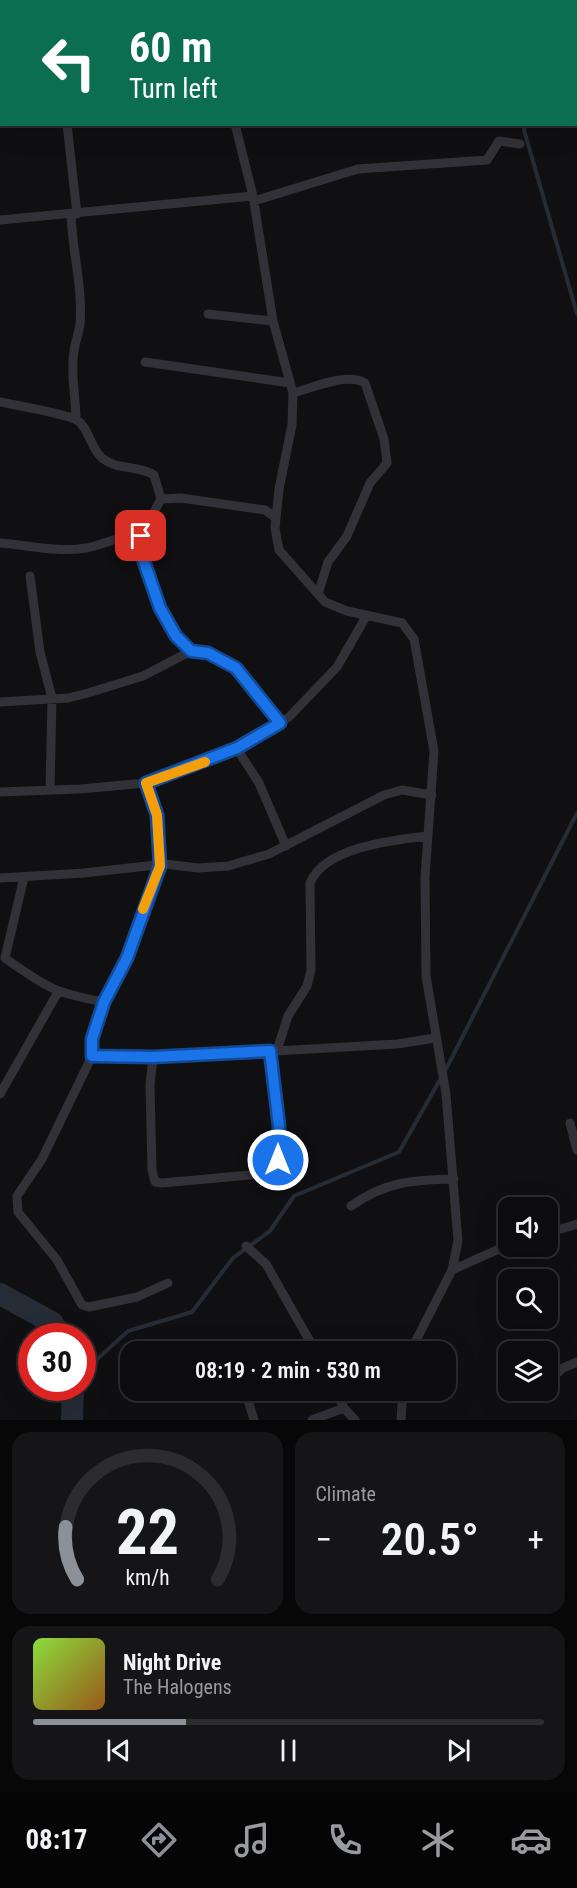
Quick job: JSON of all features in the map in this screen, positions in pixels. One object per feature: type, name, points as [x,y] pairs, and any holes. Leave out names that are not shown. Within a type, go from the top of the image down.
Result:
[{"type":"street","points":[[67,126],[80,325],[74,350],[72,373],[76,420]]},
{"type":"street","points":[[235,126],[253,199],[273,321],[293,393],[292,425],[276,518],[279,550],[325,602],[347,611],[402,623],[414,639],[434,751],[425,877],[426,976],[446,1094],[458,1241],[452,1270],[416,1341]]},
{"type":"street","points":[[0,220],[253,199],[358,169],[487,160],[499,141],[520,144]]},
{"type":"street","points":[[207,314],[273,321]]},
{"type":"street","points":[[145,362],[290,382]]},
{"type":"street","points":[[293,393],[335,381],[361,380],[365,383],[384,439],[387,463],[370,483],[347,536],[328,562],[318,594]]},
{"type":"street","points":[[0,402],[76,420],[86,430],[90,444],[103,458],[119,466],[141,467],[154,475],[160,500],[141,536],[142,556],[160,608],[176,636],[191,651]]},
{"type":"street","points":[[160,500],[181,498],[265,510],[276,518]]},
{"type":"street","points":[[0,543],[73,549],[86,548],[124,535],[141,536]]},
{"type":"street","points":[[30,576],[40,652],[52,698],[50,790]]},
{"type":"street","points":[[0,792],[146,783],[237,748],[280,723],[337,667],[367,615]]},
{"type":"street","points":[[0,702],[88,693],[144,676],[191,651],[208,653],[236,668],[280,723]]},
{"type":"street","points":[[237,748],[259,783],[286,846]]},
{"type":"street","points":[[146,783],[157,815],[160,866],[127,958],[104,1002],[92,1039],[92,1056],[42,1159],[17,1196],[18,1212],[57,1260],[82,1305],[89,1307],[137,1297],[168,1283]]},
{"type":"street","points":[[0,878],[165,864],[198,868],[228,866],[269,854],[384,795],[402,790],[432,795]]},
{"type":"street","points":[[153,1057],[150,1085],[152,1170],[155,1182],[261,1174],[276,1170],[279,1126],[273,1050],[288,1016],[307,986],[311,970],[310,883],[314,872],[338,855],[400,839],[428,836]]},
{"type":"street","points":[[24,877],[5,958],[45,987],[104,1002]]},
{"type":"street","points":[[0,1094],[58,992]]},
{"type":"street","points":[[92,1056],[153,1057],[397,1044],[435,1038]]},
{"type":"street","points":[[570,1123],[577,1150]]},
{"type":"street","points":[[351,1206],[371,1191],[406,1181],[454,1179]]},
{"type":"street","points":[[558,1230],[577,1224]]},
{"type":"street","points":[[246,1246],[266,1264],[310,1341]]},
{"type":"street","points":[[452,1270],[498,1249]]},
{"type":"street","points":[[558,1373],[577,1362]]},
{"type":"street","points":[[248,1401],[254,1420]]},
{"type":"street","points":[[340,1401],[355,1420]]},
{"type":"street","points":[[401,1420],[402,1401]]},
{"type":"street","points":[[312,1420],[344,1408]]},
{"type":"waterway","points":[[525,126],[577,314]]},
{"type":"waterway","points":[[445,1071],[577,813]]},
{"type":"waterway","points":[[96,1360],[128,1331],[192,1312],[233,1258],[270,1231],[294,1196],[399,1152],[441,1078]]},
{"type":"waterway","points":[[0,1294],[53,1323]]},
{"type":"waterway","points":[[72,1420],[73,1401]]},
{"type":"slow traffic","points":[[143,909],[160,866],[157,815],[146,783],[205,762]]},
{"type":"route","points":[[141,536],[142,556],[160,608],[176,636],[191,651],[208,653],[236,668],[280,723],[237,748],[146,783],[157,815],[160,866],[138,920],[127,958],[104,1002],[92,1039],[92,1056],[100,1058],[153,1057],[270,1051],[279,1126],[278,1160]]}]
